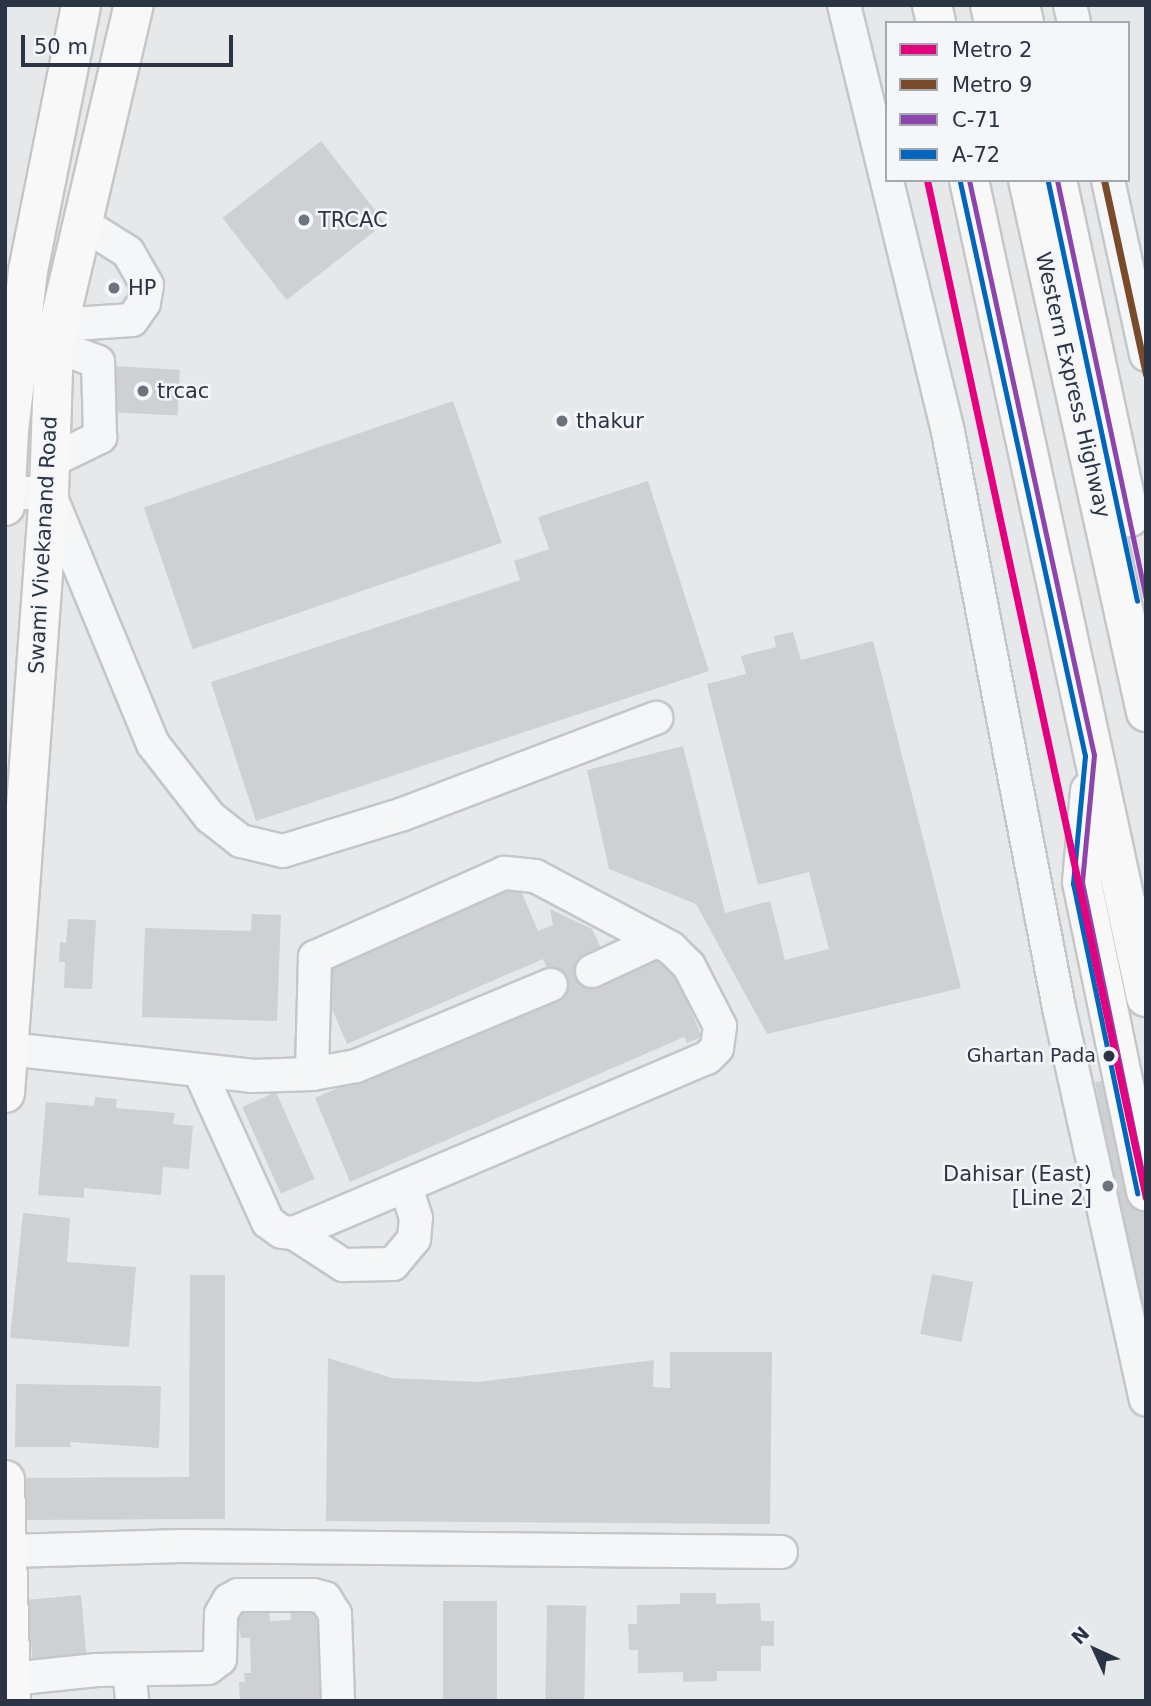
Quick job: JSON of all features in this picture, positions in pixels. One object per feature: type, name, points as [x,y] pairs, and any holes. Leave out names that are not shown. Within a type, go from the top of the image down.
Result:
[{"type":"main road","name":"Swami Vivekanand Road","points":[[6,500],[9,430],[28,271],[81,5]]},
{"type":"main road","name":"Swami Vivekanand Road","points":[[5,1093],[9,1049],[17,798],[50,477],[56,335],[134,5]]},
{"type":"main road","points":[[969,182],[1146,997]]},
{"type":"main road","name":"Western Express Highway","points":[[1028,182],[1146,712]]},
{"type":"main road","points":[[1057,182],[1146,599]]},
{"type":"main road","points":[[1094,755],[1082,882],[1146,1191]]},
{"type":"main road","points":[[5,1480],[10,1551],[8,1629],[11,1690]]},
{"type":"street","points":[[844,5],[885,175]]},
{"type":"street","points":[[887,182],[947,432],[1059,1008],[1146,1399]]},
{"type":"street","points":[[1108,182],[1141,312],[1146,355]]},
{"type":"street","points":[[56,335],[132,320],[144,303],[147,285],[128,252],[82,223]]},
{"type":"street","points":[[6,500],[50,477],[153,744],[210,817],[241,841],[283,851],[403,814],[656,718]]},
{"type":"street","points":[[199,1070],[268,1222],[282,1232],[294,1233],[712,1054],[720,1026],[689,966],[657,941],[535,876],[504,873],[315,957],[312,1074]]},
{"type":"street","points":[[592,971],[657,941]]},
{"type":"street","points":[[9,1049],[252,1076],[312,1074],[356,1066],[551,985]]},
{"type":"street","points":[[294,1233],[343,1265],[393,1264],[414,1239],[416,1218],[406,1187]]},
{"type":"street","points":[[10,1551],[181,1545],[781,1552]]},
{"type":"street","points":[[11,1690],[131,1685],[208,1668],[220,1660],[221,1614],[229,1600],[239,1595],[313,1595],[325,1598],[335,1615],[338,1701]]},
{"type":"building","name":"TRCAC","points":[[321,141],[385,223],[287,300],[222,218]]},
{"type":"building","name":"trcac","points":[[110,366],[180,370],[177,416],[108,412]]},
{"type":"building","points":[[453,401],[502,543],[193,649],[144,507]]},
{"type":"building","points":[[648,481],[709,671],[256,821],[211,682],[520,580],[514,561],[549,549],[538,517]]},
{"type":"building","points":[[793,632],[801,660],[873,641],[961,988],[767,1034],[696,904],[609,869],[587,770],[683,746],[725,913],[770,901],[785,960],[829,949],[809,872],[758,885],[707,684],[746,674],[741,656],[776,647],[774,636]]},
{"type":"building","points":[[518,884],[538,931],[553,925],[550,909],[592,929],[601,948],[577,959],[587,981],[664,947],[702,1037],[687,1043],[684,1037],[350,1182],[315,1098],[557,992],[543,959],[347,1044],[316,972]]},
{"type":"building","points":[[252,914],[281,915],[277,1021],[142,1017],[145,928],[251,931]]},
{"type":"building","points":[[68,919],[96,920],[92,989],[64,988],[65,962],[59,962],[60,942],[66,943]]},
{"type":"building","points":[[1146,1075],[1146,1342],[1144,1342],[1095,1082]]},
{"type":"building","points":[[276,1092],[315,1179],[281,1194],[242,1107]]},
{"type":"building","points":[[95,1097],[117,1099],[116,1108],[175,1113],[173,1124],[193,1126],[189,1169],[163,1167],[161,1195],[84,1188],[84,1198],[38,1195],[46,1102],[94,1106]]},
{"type":"building","points":[[23,1213],[70,1218],[67,1262],[136,1267],[129,1347],[10,1338]]},
{"type":"building","points":[[932,1274],[973,1282],[962,1342],[920,1334]]},
{"type":"building","points":[[190,1275],[225,1275],[225,1519],[11,1520],[11,1478],[189,1477]]},
{"type":"building","points":[[670,1352],[772,1352],[770,1524],[326,1521],[328,1358],[392,1378],[479,1382],[654,1360],[653,1387],[670,1388]]},
{"type":"building","points":[[16,1384],[161,1386],[159,1448],[70,1442],[71,1447],[15,1447]]},
{"type":"building","points":[[680,1593],[716,1593],[716,1604],[760,1603],[761,1621],[774,1621],[774,1646],[761,1646],[761,1671],[717,1671],[717,1681],[683,1682],[683,1672],[638,1673],[638,1650],[629,1650],[628,1624],[637,1624],[637,1605],[680,1604]]},
{"type":"building","points":[[81,1595],[86,1656],[33,1660],[27,1600]]},
{"type":"building","points":[[269,1601],[270,1621],[291,1620],[290,1607],[317,1605],[322,1701],[240,1701],[239,1682],[245,1682],[244,1673],[251,1673],[250,1638],[241,1638],[234,1603]]},
{"type":"building","points":[[443,1601],[497,1601],[497,1701],[443,1701]]},
{"type":"building","points":[[547,1605],[586,1606],[584,1701],[545,1701]]},
{"type":"metro line","name":"2","points":[[927,182],[1146,1198]]},
{"type":"metro line","name":"9","points":[[1104,182],[1146,375]]},
{"type":"transit line","name":"A-72","points":[[960,182],[1085,756],[1073,883],[1137,1193]]},
{"type":"transit line","name":"C-71","points":[[969,182],[1094,755],[1082,882],[1146,1190]]},
{"type":"transit line","name":"A-72","points":[[1048,182],[1137,601]]},
{"type":"transit line","name":"C-71","points":[[1057,182],[1146,598]]},
{"type":"place","name":"TRCAC","points":[[304,220]]},
{"type":"place","name":"HP","points":[[114,288]]},
{"type":"place","name":"trcac","points":[[143,391]]},
{"type":"place","name":"thakur","points":[[562,421]]},
{"type":"place","name":"Ghartan Pada","points":[[1109,1056]]},
{"type":"place","name":"Dahisar (East) [Line 2]","points":[[1108,1186]]}]
